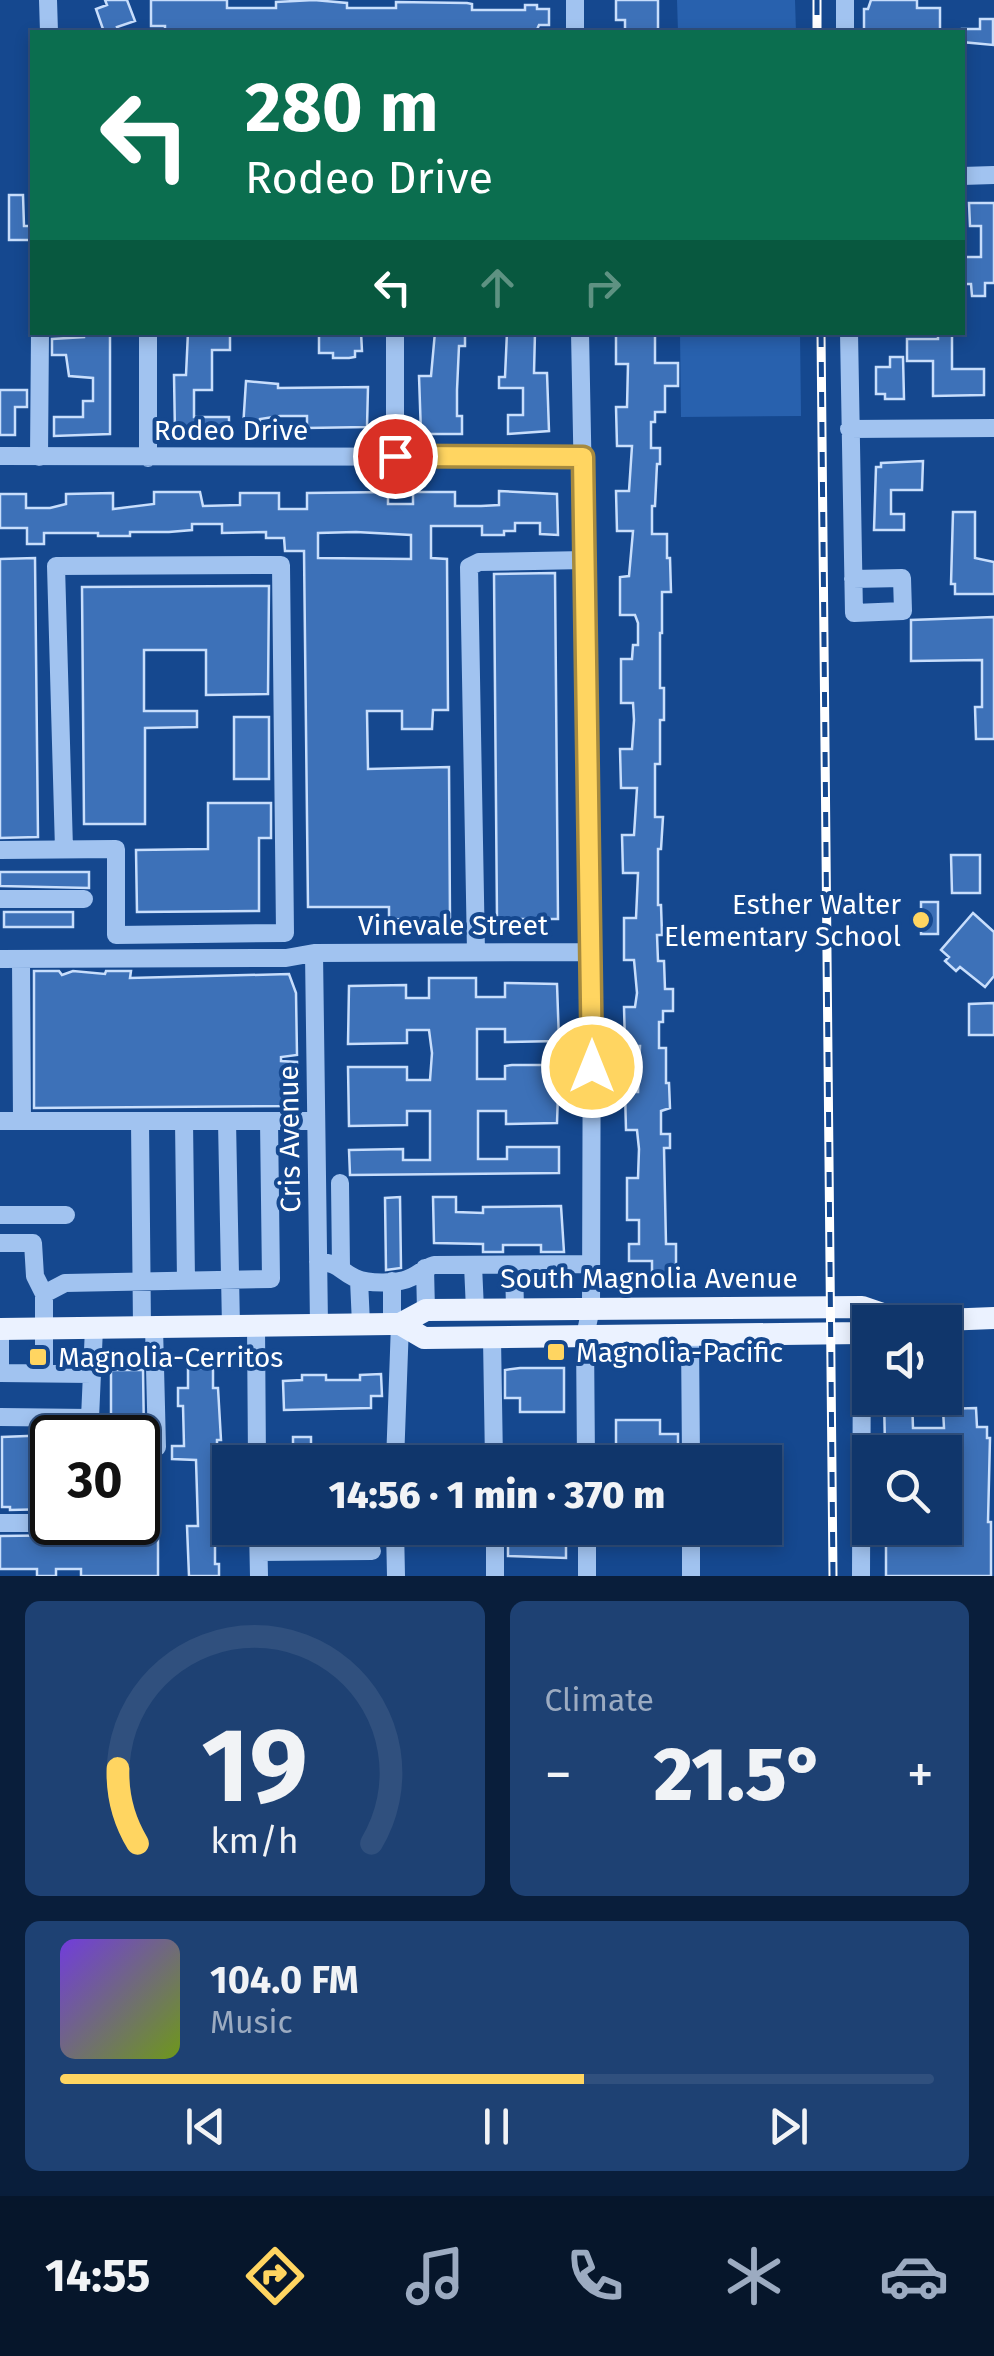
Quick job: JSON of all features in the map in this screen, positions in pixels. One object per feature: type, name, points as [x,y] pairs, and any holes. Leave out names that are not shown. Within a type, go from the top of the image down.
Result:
[{"type":"main road","name":"South Magnolia Avenue","points":[[0,1329],[396,1324],[426,1310],[852,1307]]},
{"type":"main road","name":"South Magnolia Avenue","points":[[962,1319],[994,1318]]},
{"type":"main road","name":"South Magnolia Avenue","points":[[396,1324],[424,1338],[852,1332]]},
{"type":"street","points":[[48,0],[49,30]]},
{"type":"street","points":[[575,0],[575,30]]},
{"type":"street","points":[[844,0],[845,30]]},
{"type":"street","points":[[965,176],[994,176]]},
{"type":"street","points":[[39,457],[40,335]]},
{"type":"street","points":[[148,335],[148,458]]},
{"type":"street","points":[[395,456],[396,335]]},
{"type":"street","points":[[580,335],[592,952],[591,1308],[585,1336],[586,1445]]},
{"type":"street","points":[[849,335],[853,579]]},
{"type":"street","points":[[850,429],[994,428]]},
{"type":"street","name":"Rodeo Drive","points":[[0,456],[583,457]]},
{"type":"street","points":[[476,952],[470,567],[480,562],[585,560]]},
{"type":"street","points":[[64,849],[56,566],[281,565],[286,933]]},
{"type":"street","points":[[0,850],[116,850],[116,936],[286,933],[314,953]]},
{"type":"street","points":[[0,899],[84,898]]},
{"type":"street","name":"Vinevale Street","points":[[0,959],[592,952]]},
{"type":"street","name":"Cris Avenue","points":[[314,953],[319,1324]]},
{"type":"street","points":[[20,959],[22,1121]]},
{"type":"street","points":[[44,1294],[65,1283],[271,1279],[269,1120]]},
{"type":"street","points":[[0,1121],[316,1120]]},
{"type":"street","points":[[140,1121],[147,1415]]},
{"type":"street","points":[[184,1121],[186,1280]]},
{"type":"street","points":[[227,1121],[231,1327]]},
{"type":"street","points":[[340,1183],[341,1267]]},
{"type":"street","points":[[318,1212],[340,1211]]},
{"type":"street","points":[[0,1215],[66,1214]]},
{"type":"street","points":[[0,1242],[33,1243],[35,1276],[44,1294],[44,1374]]},
{"type":"street","points":[[318,1262],[341,1267],[359,1280],[392,1281],[409,1280],[425,1268],[591,1264]]},
{"type":"street","points":[[473,1265],[474,1310]]},
{"type":"street","points":[[514,1265],[515,1309]]},
{"type":"street","points":[[425,1268],[426,1310]]},
{"type":"street","points":[[359,1280],[361,1324]]},
{"type":"street","points":[[392,1281],[396,1324],[395,1445]]},
{"type":"street","points":[[256,1326],[258,1445]]},
{"type":"street","points":[[90,1415],[94,1328]]},
{"type":"street","points":[[0,1329],[0,1369],[92,1374]]},
{"type":"street","points":[[690,1336],[690,1445]]},
{"type":"street","points":[[492,1338],[494,1445]]},
{"type":"street","points":[[861,1576],[864,1415]]},
{"type":"street","points":[[0,1417],[30,1417]]},
{"type":"street","points":[[0,1523],[30,1523]]},
{"type":"street","points":[[258,1545],[258,1576]]},
{"type":"street","points":[[395,1545],[396,1576]]},
{"type":"street","points":[[494,1545],[495,1576]]},
{"type":"street","points":[[586,1545],[587,1576]]},
{"type":"street","points":[[691,1545],[691,1576]]},
{"type":"street","points":[[258,1552],[372,1551]]},
{"type":"shaded area","points":[[677,0],[795,0],[796,30],[678,30]]},
{"type":"shaded area","points":[[680,335],[800,335],[801,416],[681,417]]},
{"type":"building","points":[[105,0],[127,0],[135,21],[117,27],[118,30],[103,30],[96,9],[107,5]]},
{"type":"building","points":[[151,0],[227,0],[227,8],[276,8],[276,2],[314,0],[347,3],[347,8],[396,8],[396,2],[467,3],[472,4],[472,10],[525,10],[525,5],[549,9],[549,25],[539,25],[537,30],[165,30],[165,26],[151,26]]},
{"type":"building","points":[[616,0],[658,0],[658,30],[625,30],[625,20],[616,20]]},
{"type":"building","points":[[871,0],[917,0],[917,8],[940,8],[940,30],[864,30],[864,9],[868,9]]},
{"type":"building","points":[[980,19],[993,19],[993,45],[965,42],[962,29],[980,29]]},
{"type":"building","points":[[9,195],[23,195],[24,226],[30,226],[30,240],[9,240]]},
{"type":"building","points":[[969,203],[994,203],[994,283],[985,283],[985,296],[972,296],[971,284],[965,284],[965,257],[981,257],[981,226],[970,226]]},
{"type":"building","points":[[110,335],[110,434],[54,436],[54,417],[83,417],[83,401],[93,401],[93,378],[69,376],[66,355],[52,355],[52,339]]},
{"type":"building","points":[[188,335],[230,335],[230,350],[212,350],[212,390],[194,390],[194,417],[229,417],[229,435],[175,434],[174,375],[186,375]]},
{"type":"building","points":[[319,335],[361,335],[362,351],[355,351],[355,357],[333,358],[333,353],[319,353]]},
{"type":"building","points":[[435,335],[465,335],[465,346],[459,346],[457,390],[462,434],[421,434],[419,376],[431,376]]},
{"type":"building","points":[[507,335],[535,335],[534,373],[547,373],[549,431],[508,434],[508,415],[523,415],[523,388],[499,388],[499,377],[505,377]]},
{"type":"building","points":[[616,335],[655,335],[655,363],[678,363],[678,386],[665,386],[665,412],[655,412],[655,422],[651,422],[651,448],[660,448],[652,534],[667,534],[671,592],[662,592],[660,688],[664,688],[664,720],[660,720],[660,764],[655,764],[655,817],[663,817],[658,849],[662,935],[657,935],[658,961],[664,961],[665,989],[673,989],[673,1011],[663,1011],[663,1022],[659,1022],[659,1048],[666,1048],[670,1108],[661,1111],[661,1134],[670,1134],[670,1148],[664,1148],[666,1244],[676,1244],[676,1277],[664,1278],[652,1278],[652,1261],[629,1261],[629,1244],[639,1244],[639,1220],[627,1220],[627,1178],[638,1178],[639,1149],[637,1130],[626,1130],[625,1092],[638,1092],[640,1046],[625,1046],[624,1007],[635,1007],[637,993],[634,960],[624,960],[624,918],[636,918],[638,873],[623,873],[622,835],[634,835],[637,788],[621,788],[620,749],[632,749],[634,720],[633,703],[621,703],[621,659],[632,659],[633,645],[638,645],[638,623],[635,615],[620,615],[620,577],[629,576],[633,531],[617,531],[616,491],[629,491],[632,446],[617,446],[616,407],[627,407],[628,364],[616,364]]},
{"type":"building","points":[[938,335],[952,335],[952,369],[984,369],[984,395],[933,396],[933,361],[907,361],[907,339],[938,339]]},
{"type":"building","points":[[890,357],[903,357],[904,399],[885,399],[885,394],[876,394],[876,367],[890,367]]},
{"type":"building","points":[[246,381],[278,384],[278,388],[368,387],[367,427],[307,428],[307,416],[280,416],[260,419],[260,428],[243,428]]},
{"type":"building","points":[[0,390],[27,390],[27,407],[15,407],[15,435],[0,435]]},
{"type":"building","points":[[923,461],[922,490],[891,490],[891,514],[904,514],[904,530],[874,530],[876,467],[881,467],[881,463]]},
{"type":"building","points":[[499,491],[557,494],[558,535],[540,534],[540,523],[515,523],[515,531],[504,531],[504,535],[482,535],[482,526],[431,526],[431,558],[447,559],[448,710],[433,710],[432,729],[402,729],[402,711],[367,711],[368,769],[449,767],[450,920],[389,919],[389,907],[308,907],[304,551],[285,551],[284,538],[266,538],[266,532],[222,533],[222,524],[192,524],[192,530],[169,532],[130,532],[130,536],[44,533],[44,544],[27,544],[27,528],[0,528],[0,494],[26,494],[26,508],[66,504],[66,494],[113,493],[113,509],[154,504],[154,492],[200,492],[203,506],[240,505],[240,493],[279,493],[279,509],[307,509],[307,493],[388,492],[388,504],[413,504],[413,492],[455,492],[455,506],[499,505]],"holes":[[[318,533],[411,535],[411,559],[318,558]]]},
{"type":"building","points":[[953,512],[975,512],[975,558],[994,562],[994,594],[955,594],[955,584],[951,584]]},
{"type":"building","points":[[35,558],[38,837],[0,838],[0,559]]},
{"type":"building","points":[[555,573],[558,919],[497,919],[494,574]]},
{"type":"building","points":[[269,586],[268,694],[206,695],[206,650],[144,650],[144,711],[197,711],[197,727],[145,728],[145,824],[84,824],[82,587]]},
{"type":"building","points":[[994,617],[994,739],[976,739],[975,707],[982,707],[982,660],[911,661],[911,620]]},
{"type":"building","points":[[234,717],[269,717],[269,779],[234,779]]},
{"type":"building","points":[[208,803],[271,803],[271,838],[259,838],[259,911],[137,912],[136,850],[208,849]]},
{"type":"building","points":[[951,855],[980,855],[980,893],[952,893]]},
{"type":"building","points":[[0,872],[89,872],[89,888],[0,886]]},
{"type":"building","points":[[921,902],[938,902],[938,934],[921,934]]},
{"type":"building","points":[[4,912],[73,912],[73,927],[4,927]]},
{"type":"building","points":[[973,913],[994,932],[994,976],[985,987],[960,967],[956,971],[945,961],[949,957],[941,950]]},
{"type":"building","points":[[34,971],[59,971],[62,975],[73,971],[131,971],[130,978],[289,974],[296,993],[297,1055],[281,1057],[281,1061],[297,1062],[297,1106],[34,1108]]},
{"type":"building","points":[[429,978],[476,978],[476,997],[505,997],[505,983],[557,984],[559,1041],[505,1042],[505,1029],[477,1029],[477,1079],[505,1079],[505,1066],[559,1065],[557,1123],[506,1124],[506,1111],[478,1111],[478,1159],[507,1159],[507,1147],[559,1147],[559,1173],[350,1175],[349,1150],[403,1149],[403,1160],[430,1160],[430,1111],[407,1111],[407,1125],[349,1126],[348,1067],[407,1067],[407,1080],[430,1080],[432,1053],[429,1030],[407,1030],[407,1043],[348,1044],[349,986],[406,985],[406,998],[429,998]]},
{"type":"building","points":[[994,1003],[994,1035],[969,1035],[969,1004]]},
{"type":"building","points":[[400,1197],[401,1268],[386,1270],[385,1198]]},
{"type":"building","points":[[433,1197],[456,1197],[456,1212],[483,1213],[483,1207],[561,1206],[564,1252],[541,1252],[541,1245],[503,1245],[503,1252],[483,1252],[483,1244],[434,1243]]},
{"type":"building","points":[[188,1368],[213,1368],[221,1440],[212,1445],[212,1545],[219,1576],[189,1576],[187,1526],[198,1526],[196,1460],[172,1459],[172,1446],[184,1446],[183,1406],[178,1406],[178,1388],[188,1388]]},
{"type":"building","points":[[564,1368],[564,1412],[520,1412],[520,1398],[505,1398],[505,1370]]},
{"type":"building","points":[[111,1370],[143,1370],[144,1415],[111,1415]]},
{"type":"building","points":[[381,1374],[382,1396],[371,1396],[371,1408],[284,1410],[283,1381],[302,1380],[302,1375],[360,1380],[360,1375]]},
{"type":"building","points":[[962,1408],[976,1408],[977,1427],[987,1427],[990,1438],[991,1576],[886,1576],[886,1545],[962,1545],[962,1435],[885,1435],[884,1415],[913,1415],[913,1428],[944,1428],[943,1415],[962,1415]]},
{"type":"building","points":[[616,1420],[660,1420],[660,1434],[678,1434],[678,1445],[616,1445]]},
{"type":"building","points":[[30,1436],[30,1510],[2,1507],[2,1437]]},
{"type":"building","points":[[293,1437],[311,1437],[311,1445],[293,1445]]},
{"type":"building","points":[[0,1536],[30,1536],[30,1545],[158,1545],[158,1576],[81,1576],[81,1569],[56,1569],[56,1576],[37,1576],[37,1569],[0,1569]]},
{"type":"building","points":[[508,1545],[566,1545],[566,1558],[508,1556]]},
{"type":"railway","points":[[817,0],[817,30]]},
{"type":"railway","points":[[821,335],[833,1576]]},
{"type":"place","name":"Esther Walter Elementary School","points":[[921,920]]},
{"type":"place","name":"Magnolia-Pacific","points":[[556,1352]]},
{"type":"place","name":"Magnolia-Cerritos","points":[[38,1357]]},
{"type":"route","points":[[395,456],[583,457],[592,1067]]}]
